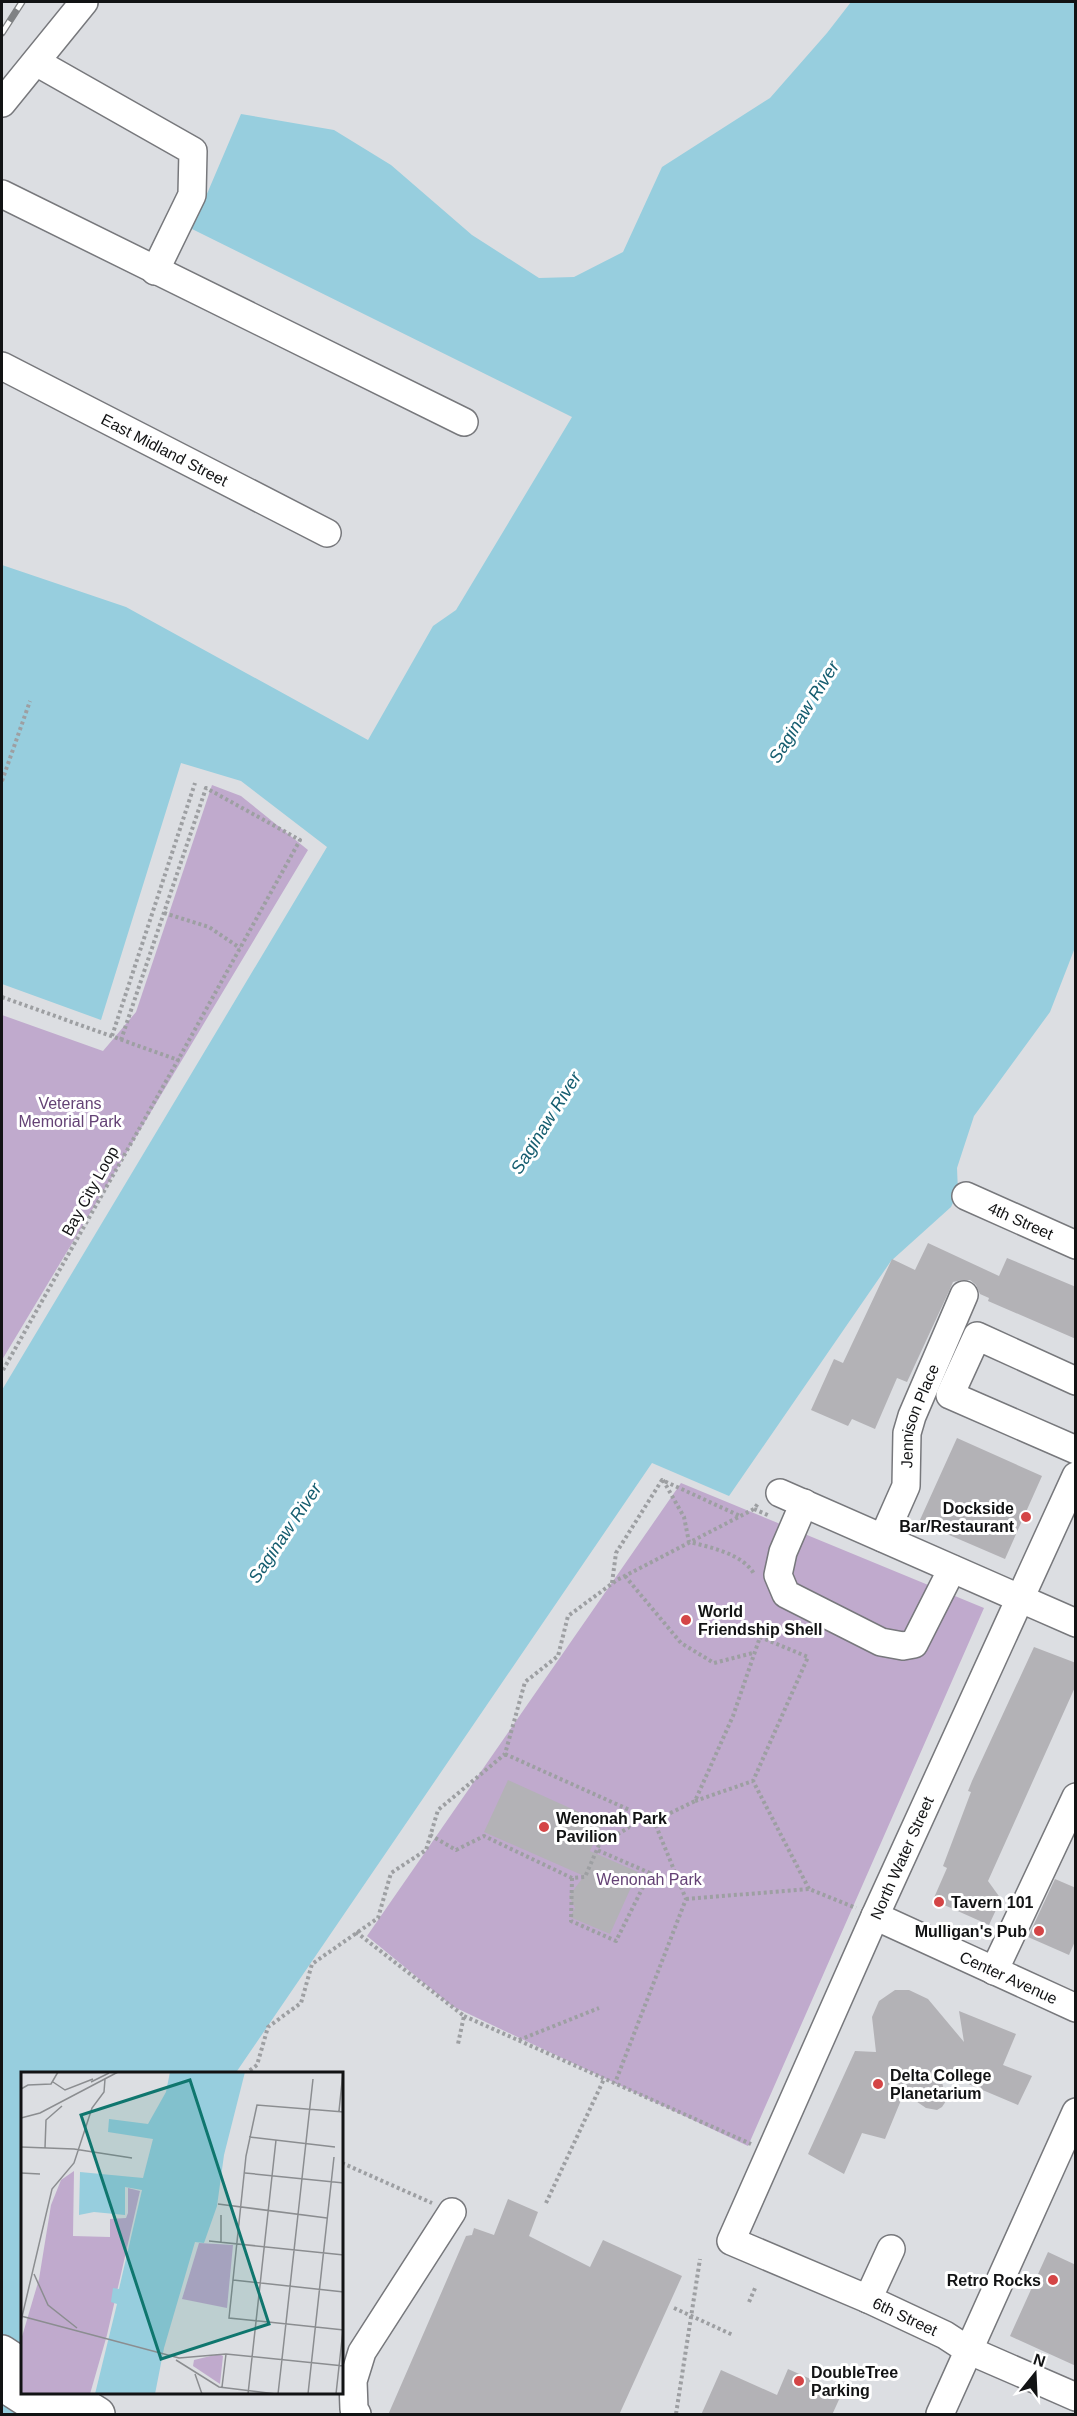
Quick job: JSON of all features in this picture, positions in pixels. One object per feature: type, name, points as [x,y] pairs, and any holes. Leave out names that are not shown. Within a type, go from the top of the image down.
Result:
[{"type":"highway","points":[[2,2352],[21,2364]]},
{"type":"highway","points":[[2,2384],[48,2415]]},
{"type":"highway","points":[[68,2395],[98,2415]]},
{"type":"street","points":[[2,103],[84,2]]},
{"type":"street","points":[[36,62],[193,151],[192,195],[155,271]]},
{"type":"street","points":[[2,194],[464,422]]},
{"type":"street","name":"East Midland Street","points":[[2,366],[327,533]]},
{"type":"street","name":"4th Street","points":[[966,1196],[1076,1245]]},
{"type":"street","name":"Jennison Place","points":[[883,1538],[906,1486],[907,1433],[912,1416],[964,1295]]},
{"type":"street","points":[[1076,1381],[976,1336],[950,1395],[1076,1450]]},
{"type":"street","name":"North Water Street","points":[[731,2241],[875,1916],[1076,1476]]},
{"type":"street","points":[[952,1569],[914,1644],[903,1646],[881,1642],[786,1594],[778,1575],[783,1552],[782,1499],[883,1538],[1076,1623]]},
{"type":"street","points":[[993,1971],[1076,1797]]},
{"type":"street","name":"Center Avenue","points":[[875,1916],[1076,2008]]},
{"type":"street","points":[[940,2415],[1076,2112]]},
{"type":"street","points":[[357,2415],[354,2409],[353,2381],[362,2352],[452,2212]]},
{"type":"street","name":"6th Street","points":[[731,2241],[868,2299],[945,2335],[968,2350],[1076,2397]]},
{"type":"street","points":[[868,2299],[891,2249]]},
{"type":"path","points":[[2,781],[30,700]]},
{"type":"path","points":[[112,1036],[195,783]]},
{"type":"path","name":"Bay City Loop","points":[[2,1372],[300,840],[207,788],[164,914]]},
{"type":"path","points":[[121,1040],[164,914],[209,927],[240,948]]},
{"type":"path","points":[[2,997],[178,1060]]},
{"type":"path","points":[[662,1480],[740,1516]]},
{"type":"path","points":[[662,1480],[684,1517],[689,1542]]},
{"type":"path","points":[[612,1584],[616,1553],[662,1480]]},
{"type":"path","points":[[248,2072],[257,2065],[268,2027],[301,2004],[312,1964],[378,1918],[391,1874],[426,1850],[438,1810],[505,1754],[525,1682],[558,1656],[568,1616],[625,1576],[754,1509],[782,1499]]},
{"type":"path","points":[[689,1542],[715,1548],[750,1566],[757,1578]]},
{"type":"path","points":[[625,1576],[681,1643],[714,1663],[753,1653]]},
{"type":"path","points":[[654,1821],[695,1801],[753,1781],[808,1657],[760,1637],[733,1716],[695,1801]]},
{"type":"path","points":[[505,1754],[654,1821],[686,1899],[615,2084]]},
{"type":"path","points":[[753,1781],[809,1889]]},
{"type":"path","points":[[430,1835],[456,1850],[484,1836],[572,1878],[585,1877],[597,1850],[613,1836],[628,1828],[637,1813]]},
{"type":"path","points":[[572,1878],[571,1921],[616,1941],[650,1873],[597,1850]]},
{"type":"path","points":[[686,1899],[809,1889],[875,1916]]},
{"type":"path","points":[[356,1932],[464,2016],[770,2153]]},
{"type":"path","points":[[519,2041],[599,2008]]},
{"type":"path","points":[[458,2044],[464,2016]]},
{"type":"path","points":[[546,2203],[604,2079]]},
{"type":"path","points":[[344,2164],[452,2212]]},
{"type":"path","points":[[676,2415],[700,2259]]},
{"type":"path","points":[[749,2302],[756,2286]]},
{"type":"path","points":[[674,2308],[733,2335]]},
{"type":"green space","name":"Veterans Memorial Park","points":[[212,785],[241,796],[308,850],[2,1360],[2,1015],[103,1051],[136,1012]]},
{"type":"green space","name":"Wenonah Park","points":[[681,1483],[984,1608],[748,2146],[452,2006],[367,1936]]},
{"type":"water","name":"Saginaw River","points":[[851,2],[1075,2],[1076,945],[1050,1012],[974,1116],[957,1168],[958,1192],[951,1207],[891,1261],[729,1496],[652,1463],[236,2072],[21,2072],[21,2395],[24,2395],[13,2414],[2,2414],[2,1390],[327,847],[241,781],[181,763],[101,1020],[2,984],[2,565],[126,607],[368,740],[433,626],[456,610],[572,417],[192,229],[241,114],[334,130],[391,165],[472,235],[539,278],[574,277],[623,252],[662,167],[770,98]]},
{"type":"building","points":[[928,1243],[999,1276],[1007,1258],[1076,1287],[1076,1339],[988,1301],[989,1298],[980,1294],[976,1285],[970,1280],[953,1282],[907,1382],[897,1378],[875,1429],[852,1419],[848,1426],[811,1410],[834,1359],[843,1363],[892,1259],[915,1270]]},
{"type":"building","points":[[957,1438],[1042,1476],[1005,1559],[919,1522]]},
{"type":"building","points":[[1034,1647],[1076,1663],[1076,1685],[988,1881],[1001,1899],[989,1925],[933,1900],[947,1868],[943,1866],[971,1792],[968,1791]]},
{"type":"building","name":"Wenonah Park Pavilion","points":[[508,1780],[603,1823],[590,1851],[638,1872],[610,1934],[570,1917],[575,1908],[569,1896],[584,1876],[484,1832]]},
{"type":"building","points":[[1055,1879],[1076,1888],[1076,1939],[1069,1955],[1028,1937]]},
{"type":"building","name":"Delta College Planetarium","points":[[895,1990],[909,1990],[928,1999],[964,2042],[959,2011],[1016,2034],[1003,2065],[1032,2076],[1018,2105],[940,2072],[946,2101],[942,2107],[937,2110],[926,2108],[904,2093],[885,2139],[862,2133],[844,2174],[808,2154],[855,2051],[876,2052],[872,2017],[879,2001]]},
{"type":"building","points":[[508,2199],[538,2212],[529,2236],[590,2267],[603,2240],[682,2276],[619,2415],[388,2415],[466,2236],[472,2235],[474,2228],[494,2235]]},
{"type":"building","points":[[1048,2252],[1076,2265],[1076,2366],[1010,2336]]},
{"type":"building","name":"DoubleTree Parking","points":[[788,2369],[842,2393],[832,2415],[701,2415],[721,2370],[777,2395]]},
{"type":"railway","points":[[2,33],[22,2]]},
{"type":"place","name":"Dockside Bar/Restaurant","points":[[1026,1517]]},
{"type":"place","name":"World Friendship Shell","points":[[686,1620]]},
{"type":"place","name":"Wenonah Park Pavilion","points":[[544,1827]]},
{"type":"place","name":"Tavern 101","points":[[939,1902]]},
{"type":"place","name":"Mulligan's Pub","points":[[1039,1931]]},
{"type":"place","name":"Delta College Planetarium","points":[[878,2084]]},
{"type":"place","name":"Retro Rocks","points":[[1053,2280]]},
{"type":"place","name":"DoubleTree Parking","points":[[799,2381]]}]
